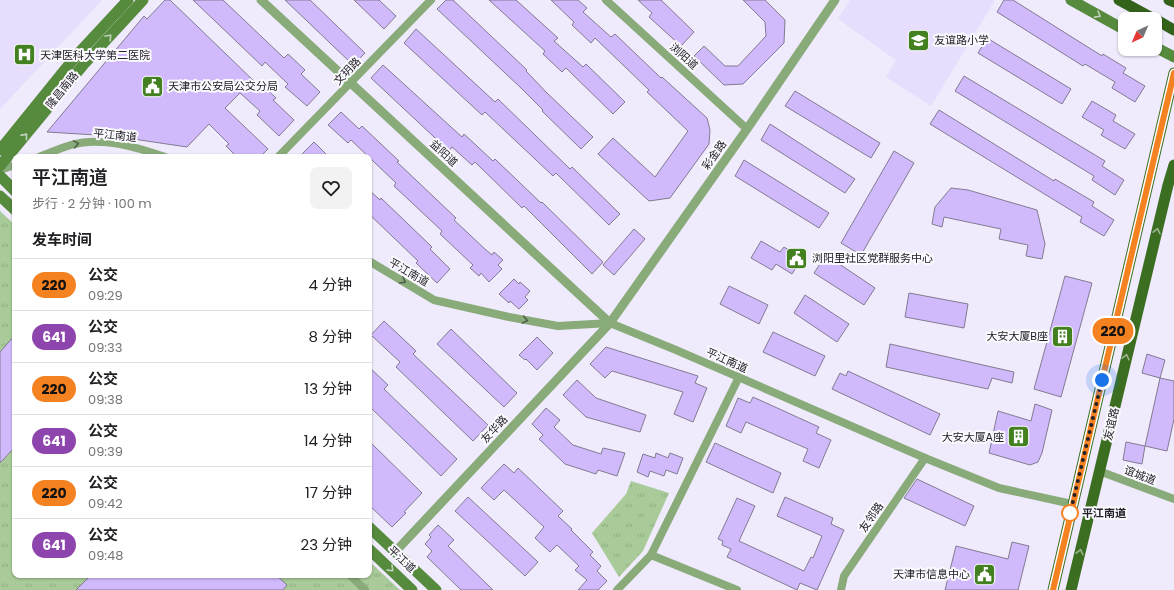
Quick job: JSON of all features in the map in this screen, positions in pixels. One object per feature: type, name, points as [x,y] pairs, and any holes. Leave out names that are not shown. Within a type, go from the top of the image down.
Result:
[{"type":"highway","points":[[1119,0],[1142,12]]},
{"type":"highway","points":[[1169,0],[1174,2]]},
{"type":"highway","points":[[1162,23],[1174,30]]},
{"type":"main road","name":"隆昌南路","points":[[0,150],[76,56],[128,0]]},
{"type":"main road","name":"隆昌南路","points":[[0,166],[84,64],[143,0]]},
{"type":"main road","points":[[1071,0],[1118,26]]},
{"type":"main road","points":[[1162,50],[1174,57]]},
{"type":"main road","name":"友谊路","points":[[1053,590],[1174,73]]},
{"type":"main road","name":"友谊路","points":[[1071,590],[1174,164]]},
{"type":"main road","points":[[0,176],[12,188]]},
{"type":"main road","points":[[0,196],[12,207]]},
{"type":"main road","name":"平江道","points":[[372,530],[436,590]]},
{"type":"main road","name":"平江道","points":[[372,552],[412,590]]},
{"type":"street","name":"益阳道","points":[[261,0],[610,323]]},
{"type":"street","name":"文玥路","points":[[281,154],[431,0]]},
{"type":"street","name":"浏阳道","points":[[606,0],[747,129]]},
{"type":"street","name":"彩金路","points":[[610,323],[747,129],[835,0]]},
{"type":"street","name":"平江南道","points":[[47,154],[72,144],[95,142],[141,149],[156,154]]},
{"type":"street","points":[[141,149],[143,154]]},
{"type":"street","points":[[0,170],[12,166]]},
{"type":"street","name":"平江南道","points":[[372,263],[434,300],[502,316],[558,326],[610,323],[925,458],[999,488],[1072,504]]},
{"type":"street","name":"友华路","points":[[395,552],[610,323]]},
{"type":"street","points":[[617,590],[651,555],[739,377]]},
{"type":"street","name":"友邻路","points":[[841,590],[844,576],[925,458]]},
{"type":"street","name":"谊城道","points":[[1099,472],[1174,499]]},
{"type":"street","points":[[651,555],[737,590]]},
{"type":"street","points":[[353,578],[366,590]]},
{"type":"shaded area","name":"天津医科大学第二医院","points":[[0,0],[102,0],[0,109]]},
{"type":"shaded area","name":"友谊路小学","points":[[850,0],[995,0],[931,106],[886,77],[896,60],[838,19]]},
{"type":"green space","points":[[0,211],[12,222],[12,578],[372,578],[372,564],[400,590],[0,590]]},
{"type":"green space","points":[[631,481],[669,493],[643,551],[619,577],[592,533],[626,494]]},
{"type":"building","name":"天津市公安局公交分局","points":[[165,0],[170,0],[257,84],[259,82],[276,98],[273,100],[294,120],[279,136],[257,115],[260,111],[240,93],[225,108],[268,149],[263,154],[234,154],[226,146],[229,144],[209,124],[187,147],[113,136],[47,132],[144,16],[147,19]]},
{"type":"building","points":[[193,0],[223,0],[284,58],[288,54],[305,70],[301,74],[320,92],[307,106],[285,87],[288,84],[265,62],[262,66]]},
{"type":"building","points":[[285,0],[310,0],[365,53],[353,65]]},
{"type":"building","points":[[354,0],[379,0],[396,16],[384,29]]},
{"type":"building","points":[[446,0],[453,0],[527,70],[526,71],[546,92],[593,137],[581,149],[521,88],[437,9]]},
{"type":"building","points":[[489,0],[516,0],[558,38],[554,41],[583,67],[586,64],[625,102],[613,114],[566,68],[562,72],[543,54],[545,51]]},
{"type":"building","points":[[551,0],[578,0],[587,8],[583,12],[611,37],[615,34],[661,78],[662,77],[707,118],[710,130],[709,144],[670,198],[649,201],[598,154],[613,138],[655,177],[688,131],[647,92],[649,90],[595,38],[591,43],[572,25],[574,22]]},
{"type":"building","points":[[638,0],[661,0],[694,32],[681,46],[649,17],[652,13]]},
{"type":"building","points":[[743,0],[765,0],[785,20],[784,43],[743,84],[724,85],[694,56],[704,46],[725,66],[738,66],[766,36],[765,22]]},
{"type":"building","points":[[1004,0],[1013,0],[1102,56],[1103,54],[1126,68],[1123,73],[1145,86],[1135,102],[1112,88],[1115,82],[1085,64],[1083,66],[997,12]]},
{"type":"building","points":[[416,29],[495,102],[498,99],[570,169],[572,167],[620,214],[609,225],[556,173],[553,176],[485,112],[482,115],[404,43]]},
{"type":"building","points":[[987,38],[1071,89],[1062,104],[978,53]]},
{"type":"building","points":[[383,65],[462,137],[464,134],[493,161],[495,159],[541,203],[542,202],[603,262],[592,274],[524,206],[522,208],[475,162],[472,165],[452,147],[449,151],[371,78]]},
{"type":"building","points":[[964,76],[1105,161],[1102,166],[1124,180],[1115,195],[1092,180],[1094,176],[955,91]]},
{"type":"building","points":[[795,91],[880,143],[871,158],[785,106]]},
{"type":"building","points":[[1092,101],[1116,115],[1113,121],[1135,134],[1125,149],[1101,135],[1104,130],[1082,117]]},
{"type":"building","points":[[939,110],[1054,181],[1055,179],[1094,202],[1092,206],[1114,220],[1104,236],[1080,222],[1082,217],[930,124]]},
{"type":"building","points":[[341,112],[359,129],[362,126],[399,161],[397,162],[456,218],[454,220],[492,255],[494,252],[503,260],[498,265],[502,269],[489,282],[481,273],[479,276],[470,268],[473,265],[440,234],[442,231],[394,186],[396,183],[372,160],[372,154],[366,154],[351,140],[348,143],[328,125]]},
{"type":"building","points":[[770,124],[855,179],[845,193],[761,140]]},
{"type":"building","points":[[314,142],[326,154],[302,154]]},
{"type":"building","points":[[894,151],[914,163],[861,255],[841,243]]},
{"type":"building","points":[[744,160],[829,213],[819,228],[735,176]]},
{"type":"building","points":[[951,188],[968,190],[1037,210],[1045,244],[1042,259],[1026,256],[1028,245],[999,239],[1001,229],[944,217],[942,227],[932,224],[935,207]]},
{"type":"building","points":[[372,193],[380,200],[381,198],[432,247],[430,249],[450,269],[437,283],[416,263],[418,261],[372,217]]},
{"type":"building","points":[[634,229],[645,239],[614,275],[603,265]]},
{"type":"building","points":[[761,241],[780,252],[784,247],[802,258],[792,274],[776,264],[772,270],[751,258]]},
{"type":"building","points":[[826,255],[875,288],[864,305],[814,273]]},
{"type":"building","name":"大安大厦B座","points":[[1065,276],[1092,283],[1061,397],[1034,389]]},
{"type":"building","points":[[514,279],[530,291],[525,297],[528,300],[519,309],[499,294]]},
{"type":"building","points":[[729,286],[768,305],[759,324],[720,304]]},
{"type":"building","points":[[909,293],[968,304],[964,328],[905,317]]},
{"type":"building","points":[[805,295],[849,324],[837,342],[794,313]]},
{"type":"building","points":[[384,321],[416,351],[413,354],[488,425],[473,441],[396,367],[400,362],[372,336],[372,334]]},
{"type":"building","points":[[451,329],[517,393],[504,407],[437,344]]},
{"type":"building","points":[[773,332],[825,356],[815,376],[763,352]]},
{"type":"building","points":[[537,337],[553,353],[537,370],[526,359],[525,360],[519,355]]},
{"type":"building","points":[[12,338],[12,450],[0,463],[0,352]]},
{"type":"building","points":[[890,344],[1014,372],[1012,383],[992,378],[988,389],[886,367]]},
{"type":"building","points":[[606,347],[698,376],[695,383],[707,388],[693,422],[674,414],[683,392],[612,371],[605,378],[590,364]]},
{"type":"building","points":[[1147,354],[1165,360],[1160,378],[1142,373]]},
{"type":"building","points":[[372,370],[388,385],[384,389],[457,459],[441,476],[372,409]]},
{"type":"building","points":[[848,371],[940,414],[930,435],[832,389],[840,373],[846,376]]},
{"type":"building","points":[[1160,378],[1174,381],[1174,419],[1167,451],[1145,446]]},
{"type":"building","points":[[577,380],[596,398],[646,415],[640,432],[586,417],[563,395]]},
{"type":"building","points":[[753,397],[819,427],[816,433],[831,440],[819,468],[803,461],[808,449],[746,422],[741,433],[726,426],[738,398],[750,403]]},
{"type":"building","name":"大安大厦A座","points":[[1035,404],[1052,410],[1042,453],[1038,462],[1030,465],[989,453],[998,411],[1031,421]]},
{"type":"building","points":[[546,408],[560,420],[554,427],[573,445],[601,454],[603,448],[625,453],[617,476],[598,470],[596,474],[565,464],[539,439],[543,435],[532,424]]},
{"type":"building","points":[[1126,442],[1145,446],[1142,464],[1123,460]]},
{"type":"building","points":[[715,443],[781,473],[773,493],[706,462]]},
{"type":"building","points":[[372,444],[422,493],[404,512],[406,513],[392,527],[372,508]]},
{"type":"building","points":[[656,453],[668,458],[670,453],[683,458],[677,474],[666,470],[664,476],[650,471],[648,477],[637,472],[643,454],[655,458]]},
{"type":"building","points":[[504,464],[514,473],[518,468],[563,511],[558,516],[593,552],[590,555],[601,566],[597,571],[607,581],[598,590],[578,590],[587,580],[575,570],[579,566],[557,545],[550,552],[535,538],[544,527],[504,490],[494,500],[481,488]]},
{"type":"building","points":[[917,479],[974,506],[965,526],[904,498]]},
{"type":"building","points":[[468,497],[538,562],[525,576],[455,511]]},
{"type":"building","points":[[785,497],[833,518],[831,524],[844,530],[817,590],[800,583],[797,590],[727,557],[731,549],[722,545],[723,541],[718,539],[737,498],[755,506],[739,541],[804,571],[811,557],[813,558],[822,536],[777,516]]},
{"type":"building","points":[[438,525],[454,540],[448,546],[493,590],[461,590],[427,557],[432,551],[425,544],[431,537],[429,535]]},
{"type":"building","name":"天津市信息中心","points":[[1012,542],[1029,546],[1018,590],[945,590],[956,546],[1008,559]]},
{"type":"building","points":[[88,578],[279,578],[287,585],[283,590],[76,590]]},
{"type":"bus line","name":"220","points":[[1053,590],[1174,73]]},
{"type":"place","name":"友谊路小学","points":[[919,40]]},
{"type":"place","name":"天津医科大学第二医院","points":[[25,55]]},
{"type":"place","name":"天津市公安局公交分局","points":[[152,86]]},
{"type":"place","name":"浏阳里社区党群服务中心","points":[[796,258]]},
{"type":"place","name":"大安大厦B座","points":[[1063,336]]},
{"type":"place","name":"大安大厦A座","points":[[1019,437]]},
{"type":"place","name":"平江南道","points":[[1070,513]]},
{"type":"place","name":"天津市信息中心","points":[[985,574]]},
{"type":"route","points":[[1070,513],[1069,518],[1102,380]]}]
